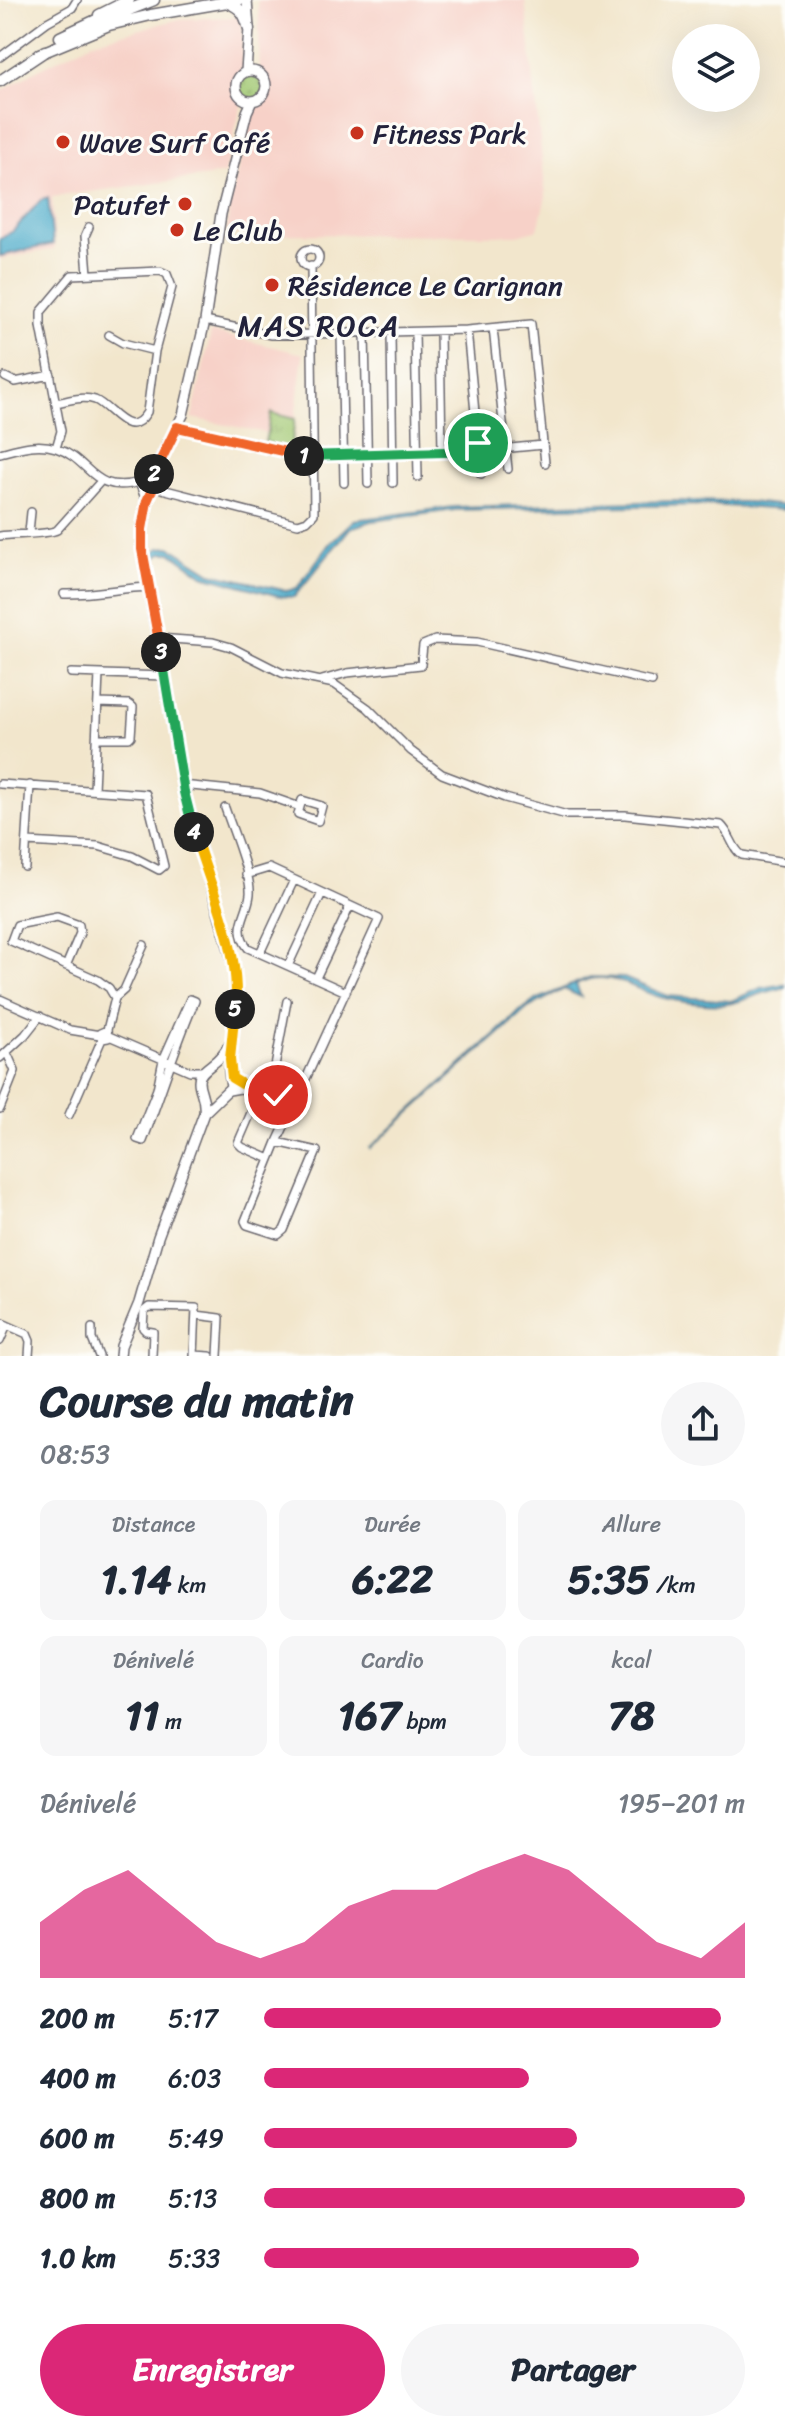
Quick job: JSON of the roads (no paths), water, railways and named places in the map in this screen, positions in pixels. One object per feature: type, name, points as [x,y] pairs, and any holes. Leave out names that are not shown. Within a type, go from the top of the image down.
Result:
[{"type":"main road","points":[[0,81],[75,26],[129,0]]},
{"type":"main road","points":[[0,74],[76,28],[144,0]]},
{"type":"main road","points":[[41,50],[154,0]]},
{"type":"main road","points":[[41,50],[109,25],[233,1],[244,13],[249,29]]},
{"type":"street","points":[[0,57],[47,22],[72,8],[77,0]]},
{"type":"street","points":[[249,0],[250,71]]},
{"type":"street","points":[[249,0],[250,71]]},
{"type":"street","points":[[250,71],[263,77],[266,87],[260,98],[247,100],[237,92],[236,83],[250,71]]},
{"type":"street","points":[[229,1091],[235,970],[182,785],[142,549],[142,529],[147,501],[145,485],[183,415],[205,321],[221,214],[247,112],[247,100]]},
{"type":"street","points":[[88,274],[85,236],[89,227]]},
{"type":"street","points":[[0,453],[27,445],[56,448],[101,481],[145,485],[298,524],[307,521],[314,514],[311,266]]},
{"type":"street","points":[[56,448],[61,431],[39,317],[68,277],[160,271],[167,274],[172,287],[155,351],[147,412],[136,423],[116,419],[92,399],[57,403]]},
{"type":"street","points":[[205,321],[271,335],[467,330],[531,324],[545,463]]},
{"type":"street","points":[[493,328],[508,469]]},
{"type":"street","points":[[467,330],[481,474]]},
{"type":"street","points":[[440,331],[442,452]]},
{"type":"street","points":[[415,332],[418,477]]},
{"type":"street","points":[[365,333],[368,484]]},
{"type":"street","points":[[391,333],[393,483]]},
{"type":"street","points":[[341,334],[344,483]]},
{"type":"street","points":[[109,335],[123,343],[155,351]]},
{"type":"street","points":[[5,377],[15,382],[51,375]]},
{"type":"street","points":[[177,427],[298,456],[479,451],[543,445]]},
{"type":"street","points":[[0,536],[29,532],[50,534],[101,481]]},
{"type":"street","points":[[29,532],[31,512]]},
{"type":"street","points":[[64,594],[149,587]]},
{"type":"street","points":[[158,638],[213,642],[231,647],[282,673],[320,680],[346,691],[422,759],[442,774],[465,784],[567,815],[625,815],[721,825],[730,833],[738,853],[785,862]]},
{"type":"street","points":[[320,680],[347,673],[421,665],[423,645],[435,640],[477,642],[652,682]]},
{"type":"street","points":[[71,673],[165,676]]},
{"type":"street","points":[[94,790],[99,674]]},
{"type":"street","points":[[97,738],[129,738],[133,707],[129,704],[98,703]]},
{"type":"street","points":[[2,784],[146,794],[165,861],[163,868],[153,868],[132,856],[98,846],[27,842]]},
{"type":"street","points":[[25,867],[30,785]]},
{"type":"street","points":[[182,785],[260,793],[300,807]]},
{"type":"street","points":[[225,808],[251,893],[240,928],[248,948],[346,992]]},
{"type":"street","points":[[246,875],[269,868],[379,919],[277,1142],[245,1221],[247,1225],[278,1235],[284,1230],[317,1151],[277,1142]]},
{"type":"street","points":[[260,953],[294,880]]},
{"type":"street","points":[[288,966],[322,893]]},
{"type":"street","points":[[316,978],[350,906]]},
{"type":"street","points":[[66,966],[80,933],[79,925],[57,917],[17,925],[11,941],[66,966],[98,980],[109,988],[115,998]]},
{"type":"street","points":[[69,1115],[105,1035],[115,998],[124,990],[144,945]]},
{"type":"street","points":[[0,999],[70,1030],[105,1035],[201,1075]]},
{"type":"street","points":[[166,1061],[137,1139],[143,1141],[162,1090],[166,1061],[195,1001],[190,999],[166,1061]]},
{"type":"street","points":[[271,1091],[287,1001]]},
{"type":"street","points":[[0,1109],[15,1071],[3,1055],[40,1016]]},
{"type":"street","points":[[201,1075],[223,1057],[230,1039]]},
{"type":"street","points":[[215,1065],[220,1065],[242,1084],[298,1096]]},
{"type":"street","points":[[201,1075],[204,1113]]},
{"type":"street","points":[[111,1356],[121,1351],[158,1237],[204,1113],[229,1091],[271,1091]]},
{"type":"street","points":[[203,1092],[218,1098]]},
{"type":"street","points":[[260,1092],[238,1143],[270,1159]]},
{"type":"street","points":[[152,1356],[153,1332],[144,1330],[146,1307],[196,1312],[220,1318],[218,1356]]},
{"type":"street","points":[[196,1312],[194,1356],[210,1356]]},
{"type":"street","points":[[0,1341],[4,1324],[27,1334],[29,1356]]},
{"type":"street","points":[[92,1328],[92,1339],[99,1356]]},
{"type":"water","points":[[48,198],[53,244],[0,256],[0,239],[13,231],[41,200]]},
{"type":"water","points":[[749,502],[785,506],[785,510],[711,505],[564,507],[455,510],[372,521],[350,528],[294,597],[279,596],[203,575],[172,553],[162,553],[149,561],[148,556],[160,548],[170,547],[211,573],[287,591],[297,588],[330,543],[354,520],[453,507]]},
{"type":"water","points":[[590,977],[624,978],[668,996],[731,1001],[761,988],[785,984],[785,988],[732,1003],[717,1004],[664,998],[611,979],[589,979],[576,984],[581,997],[564,989],[528,1008],[369,1149],[520,1011],[536,1000]]},
{"type":"place","name":"Fitness Park","points":[[357,133]]},
{"type":"place","name":"Wave Surf Café","points":[[63,142]]},
{"type":"place","name":"Patufet","points":[[185,204]]},
{"type":"place","name":"Le Club","points":[[177,230]]},
{"type":"place","name":"Résidence Le Carignan","points":[[272,285]]},
{"type":"district","name":"MAS ROCA","points":[[319,326]]}]
